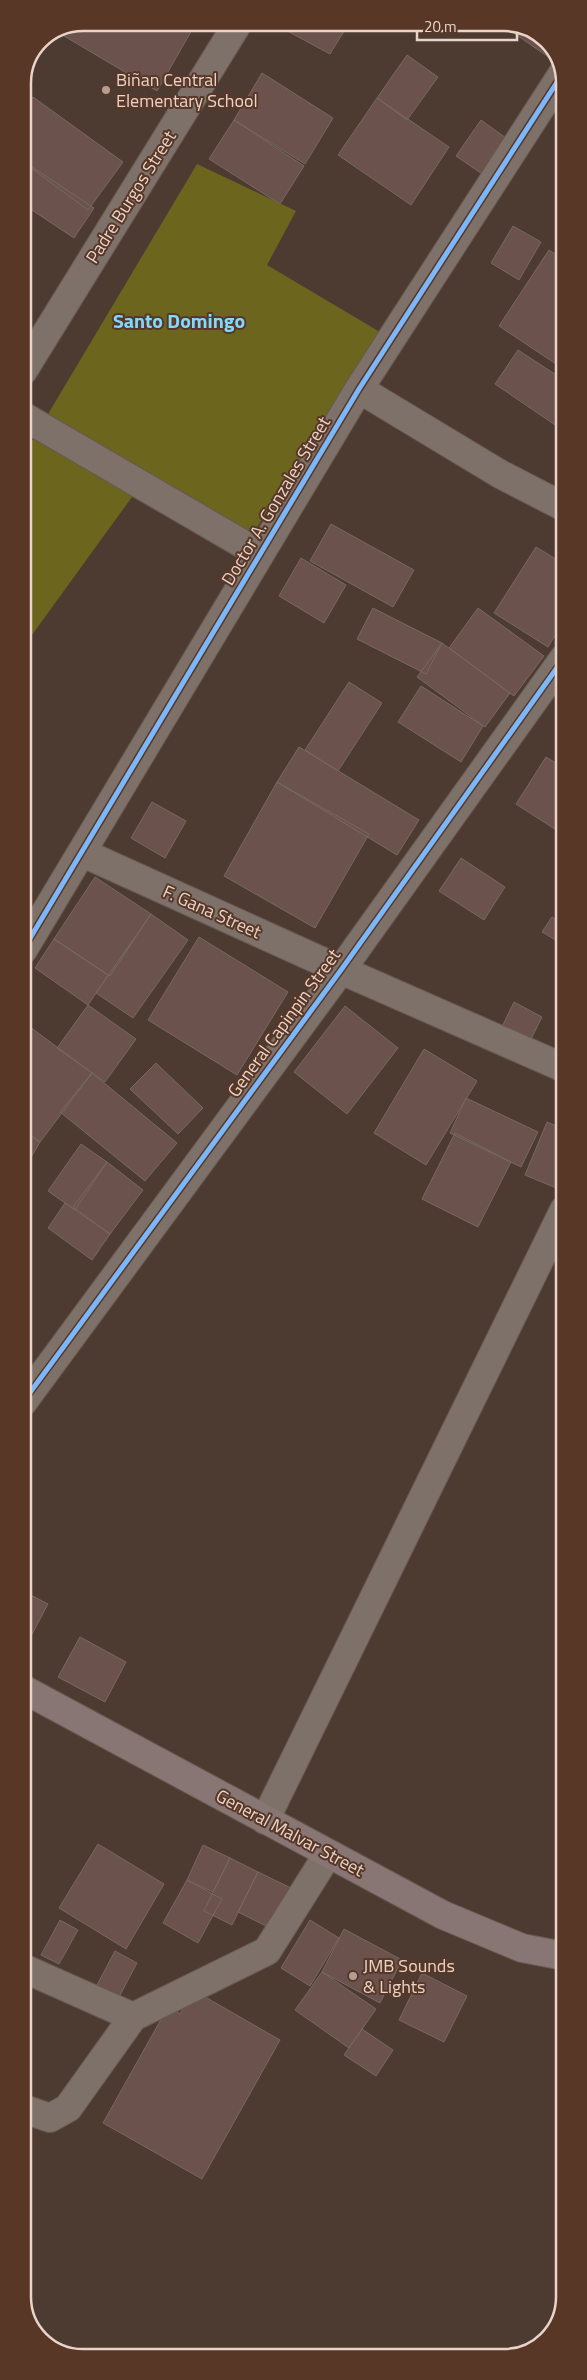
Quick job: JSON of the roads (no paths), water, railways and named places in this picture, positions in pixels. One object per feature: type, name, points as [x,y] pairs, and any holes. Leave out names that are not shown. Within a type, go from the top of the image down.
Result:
[{"type":"main road","name":"General Malvar Street","points":[[31,1693],[443,1915],[522,1948],[556,1954]]},
{"type":"street","name":"Padre Burgos Street","points":[[31,358],[233,31]]},
{"type":"street","name":"Doctor A. Gonzales Street","points":[[31,937],[83,853],[358,389],[556,84]]},
{"type":"street","points":[[358,389],[500,474],[556,504]]},
{"type":"street","points":[[31,421],[260,554]]},
{"type":"street","name":"General Capinpin Street","points":[[31,1391],[341,970],[556,669]]},
{"type":"street","name":"F. Gana Street","points":[[83,853],[341,970],[556,1064]]},
{"type":"street","points":[[265,1820],[556,1226]]},
{"type":"street","points":[[31,2111],[50,2118],[68,2108],[133,2017],[267,1951],[328,1854]]},
{"type":"street","points":[[31,1971],[133,2017]]},
{"type":"place","name":"Biñan Central Elementary School","points":[[106,90]]},
{"type":"place","name":"JMB Sounds & Lights","points":[[353,1976]]},
{"type":"district","name":"Santo Domingo","points":[[179,321]]}]
